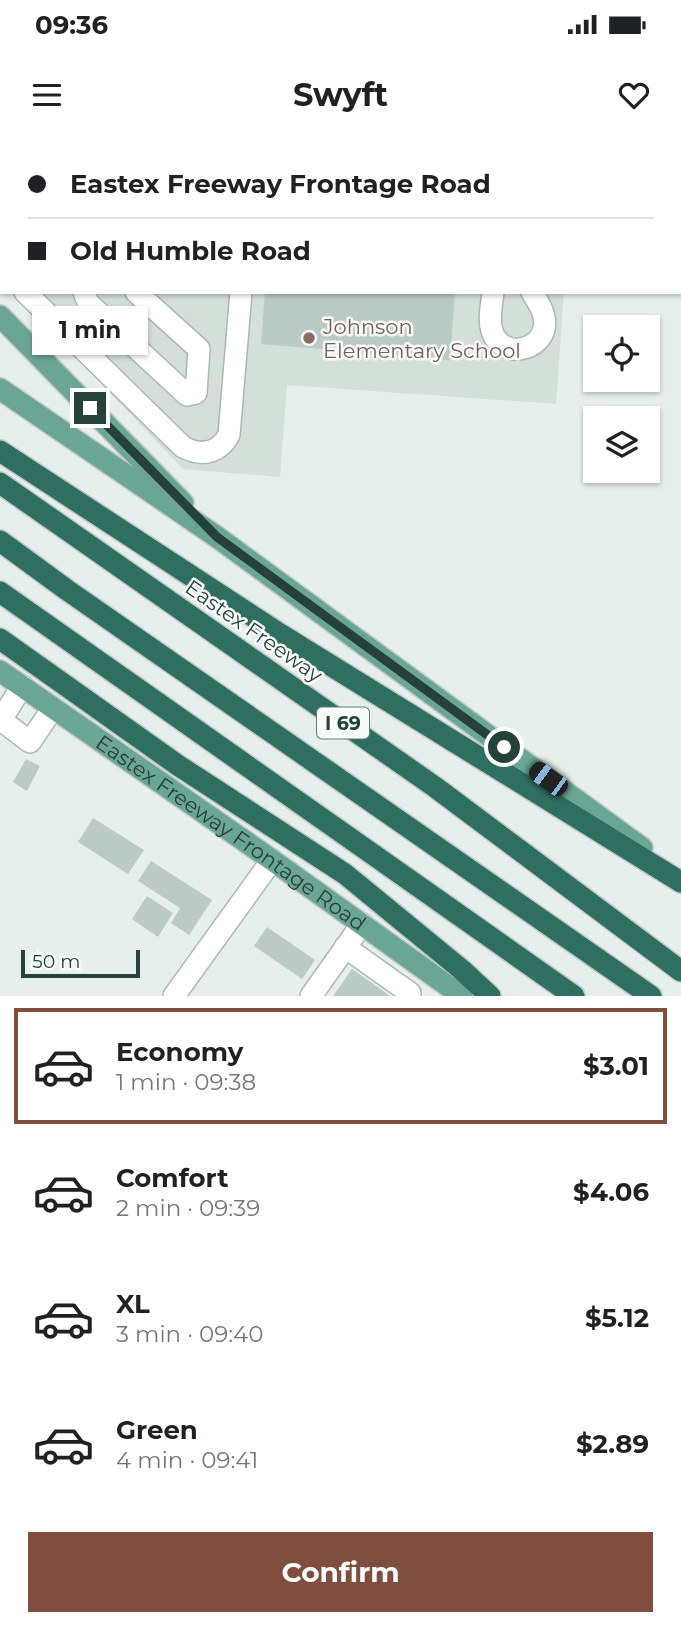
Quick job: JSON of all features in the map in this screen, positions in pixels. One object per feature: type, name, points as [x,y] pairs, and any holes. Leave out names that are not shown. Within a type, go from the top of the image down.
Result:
[{"type":"highway","points":[[0,451],[280,634],[681,879]]},
{"type":"highway","name":"Eastex Freeway","points":[[0,483],[435,787],[681,971]]},
{"type":"highway","points":[[0,541],[651,996]]},
{"type":"highway","points":[[0,592],[575,996]]},
{"type":"highway","points":[[0,639],[179,766],[345,874],[490,996]]},
{"type":"main road","points":[[0,316],[217,537]]},
{"type":"main road","points":[[0,389],[217,537],[681,879]]},
{"type":"main road","name":"Eastex Freeway Frontage Road","points":[[0,671],[462,996]]},
{"type":"street","points":[[85,294],[88,303],[187,395],[196,393],[199,349],[138,294]]},
{"type":"street","points":[[34,295],[183,447],[200,453],[219,448],[229,435],[241,294]]},
{"type":"street","points":[[493,294],[490,324],[494,337],[505,347],[518,350],[537,342],[544,329],[544,314],[533,294]]},
{"type":"street","points":[[22,686],[1,720],[30,742],[53,708]]},
{"type":"street","points":[[174,996],[272,860]]},
{"type":"street","points":[[310,996],[362,924]]},
{"type":"street","points":[[345,947],[409,995],[429,972]]},
{"type":"shaded area","name":"Johnson Elementary School","points":[[15,294],[564,294],[556,404],[287,385],[280,477],[183,469]]},
{"type":"building","points":[[265,294],[455,294],[450,360],[261,344]]},
{"type":"building","points":[[26,759],[40,766],[27,791],[13,782]]},
{"type":"building","points":[[93,818],[144,850],[128,874],[78,842]]},
{"type":"building","points":[[151,861],[212,900],[189,935],[171,923],[180,908],[138,881]]},
{"type":"building","points":[[147,896],[173,913],[158,937],[132,919]]},
{"type":"building","points":[[267,927],[315,960],[302,979],[254,946]]},
{"type":"building","points":[[352,969],[390,996],[333,996]]},
{"type":"place","name":"Johnson Elementary School","points":[[309,338]]},
{"type":"route","points":[[90,408],[217,537],[504,747]]}]
